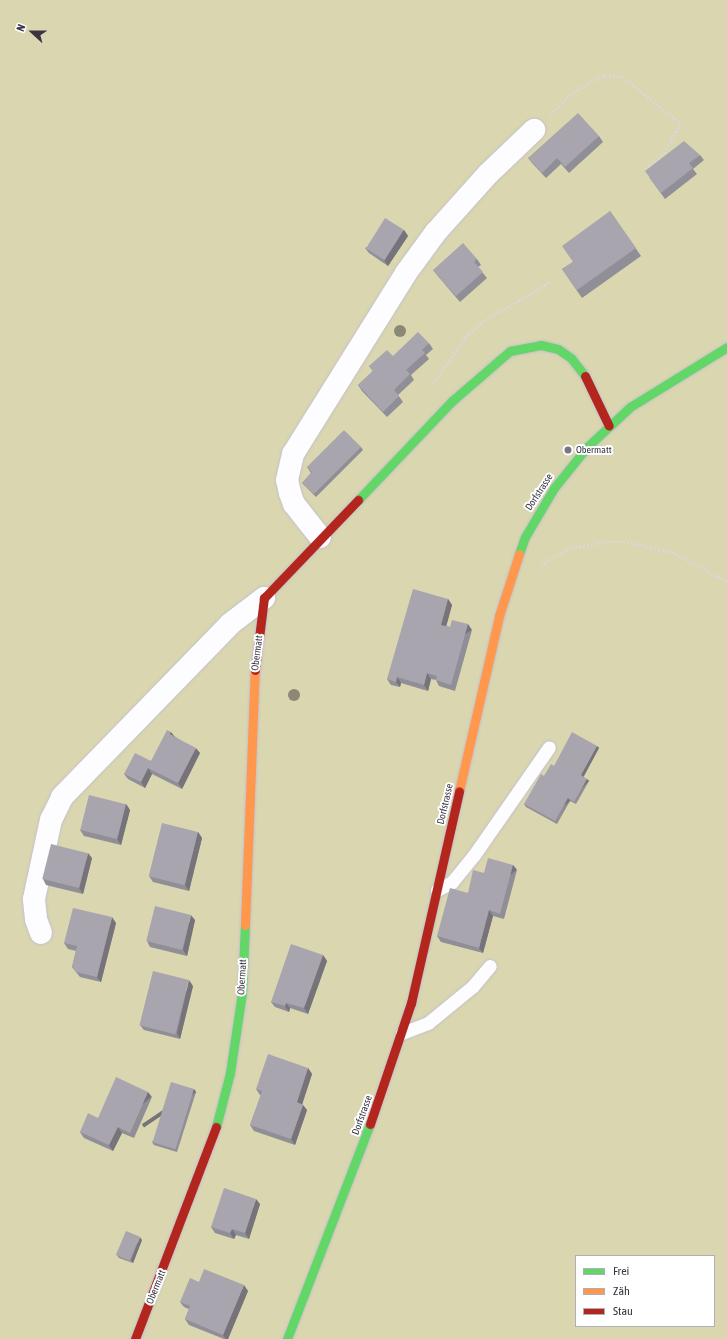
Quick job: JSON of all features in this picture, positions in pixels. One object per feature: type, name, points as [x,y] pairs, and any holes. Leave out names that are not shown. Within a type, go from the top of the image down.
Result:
[{"type":"street","points":[[320,537],[294,504],[290,493],[288,473],[293,454],[406,273],[436,232],[488,174],[534,130]]},
{"type":"street","points":[[41,933],[36,919],[34,899],[51,820],[62,797],[225,629],[264,598],[320,537],[452,400],[510,350],[541,344],[558,349],[571,358],[590,381],[609,426]]},
{"type":"street","name":"Dorfstrasse","points":[[287,1339],[368,1131],[402,1032],[437,890],[499,616],[514,564],[537,514],[554,488],[582,453],[630,407],[727,347]]},
{"type":"street","name":"Obermatt","points":[[135,1339],[215,1134],[230,1074],[242,992],[254,678],[264,598]]},
{"type":"lane","points":[[437,890],[452,882],[474,855],[549,747]]},
{"type":"lane","points":[[402,1032],[428,1023],[473,986],[490,966]]},
{"type":"path","points":[[534,130],[570,95],[591,81],[605,75],[622,76],[681,124],[660,159],[646,169]]},
{"type":"path","points":[[430,391],[468,334],[483,321],[531,294],[550,280]]},
{"type":"path","points":[[538,571],[548,559],[571,548],[603,542],[627,542],[677,554],[727,581]]},
{"type":"shaded area","points":[[0,0],[727,0],[727,1339],[0,1339]]},
{"type":"building","points":[[578,113],[599,136],[565,167],[557,158],[542,173],[528,158]]},
{"type":"building","points":[[684,141],[700,155],[689,163],[693,168],[661,193],[645,171]]},
{"type":"building","points":[[610,211],[636,248],[577,290],[562,269],[573,262],[562,246]]},
{"type":"building","points":[[385,218],[404,230],[385,260],[366,249]]},
{"type":"building","points":[[463,243],[477,259],[474,262],[483,272],[456,296],[433,270]]},
{"type":"building","points":[[418,332],[429,343],[422,350],[425,353],[406,370],[410,374],[394,390],[399,396],[383,412],[358,385],[373,371],[369,366],[387,350],[393,356]]},
{"type":"building","points":[[344,430],[361,447],[314,494],[302,483],[312,472],[307,467]]},
{"type":"building","points":[[413,589],[448,599],[441,625],[450,627],[452,620],[468,624],[451,685],[436,680],[437,676],[427,673],[424,685],[397,677],[396,682],[387,679]]},
{"type":"building","points":[[167,730],[171,732],[169,734],[196,748],[178,783],[148,768],[141,782],[124,774],[135,753],[151,761]]},
{"type":"building","points":[[572,732],[597,746],[581,775],[587,779],[574,802],[568,798],[555,821],[524,804],[541,774],[544,776],[551,764],[554,766]]},
{"type":"building","points":[[89,795],[126,804],[117,839],[80,830]]},
{"type":"building","points":[[162,823],[198,832],[185,885],[149,876]]},
{"type":"building","points":[[51,844],[88,853],[79,888],[42,879]]},
{"type":"building","points":[[488,858],[513,865],[500,914],[489,910],[479,948],[437,936],[450,888],[468,893],[473,870],[484,873]]},
{"type":"building","points":[[155,906],[191,915],[182,950],[146,941]]},
{"type":"building","points":[[73,908],[112,917],[97,977],[76,972],[72,967],[77,946],[64,943]]},
{"type":"building","points":[[291,944],[323,955],[304,1008],[286,1003],[285,1006],[271,1002]]},
{"type":"building","points":[[153,971],[189,980],[175,1034],[139,1025]]},
{"type":"building","points":[[268,1054],[308,1068],[297,1102],[303,1105],[291,1139],[250,1125],[262,1091],[256,1089]]},
{"type":"building","points":[[116,1077],[148,1092],[130,1133],[118,1127],[109,1145],[80,1132],[88,1113],[98,1118]]},
{"type":"building","points":[[171,1082],[194,1089],[176,1149],[153,1142]]},
{"type":"building","points":[[224,1188],[256,1199],[245,1233],[232,1229],[230,1233],[211,1227]]},
{"type":"building","points":[[126,1231],[140,1237],[130,1261],[116,1255]]},
{"type":"building","points":[[204,1269],[244,1285],[223,1335],[185,1319],[190,1306],[180,1302],[190,1278],[199,1282]]},
{"type":"traffic: fast","points":[[358,500],[452,401],[510,351],[541,345],[558,349],[571,358],[585,376]]},
{"type":"traffic: fast","points":[[519,554],[525,537],[554,488],[587,447],[630,407],[727,347]]},
{"type":"traffic: fast","points":[[216,1127],[230,1073],[242,993],[245,925]]},
{"type":"traffic: fast","points":[[287,1339],[370,1124]]},
{"type":"traffic: slow","points":[[459,791],[499,616],[519,554]]},
{"type":"traffic: slow","points":[[245,925],[255,670]]},
{"type":"traffic: jam","points":[[585,376],[609,426]]},
{"type":"traffic: jam","points":[[255,670],[264,598],[358,500]]},
{"type":"traffic: jam","points":[[370,1124],[411,1003],[459,791]]},
{"type":"traffic: jam","points":[[135,1339],[216,1127]]},
{"type":"place","name":"Obermatt","points":[[568,450]]}]
